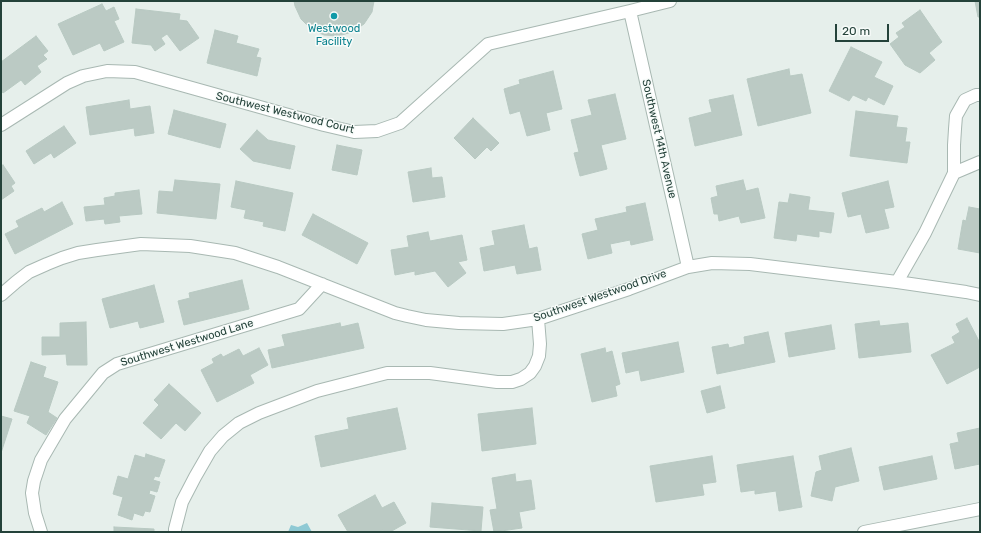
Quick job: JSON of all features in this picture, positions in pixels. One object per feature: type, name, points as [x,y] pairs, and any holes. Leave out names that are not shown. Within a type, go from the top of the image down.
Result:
[{"type":"street","name":"Southwest Westwood Court","points":[[1,125],[67,83],[83,76],[107,71],[135,72],[354,132],[377,131],[400,123],[488,44],[670,1]]},
{"type":"street","name":"Southwest 14th Avenue","points":[[630,11],[688,267]]},
{"type":"street","points":[[897,282],[925,233],[954,173],[954,128],[956,116],[965,100],[976,95],[980,95]]},
{"type":"street","points":[[954,173],[980,162]]},
{"type":"street","name":"Southwest Westwood Drive","points":[[1,295],[29,272],[62,258],[78,253],[141,244],[190,246],[234,253],[278,267],[395,313],[426,320],[459,323],[503,324],[538,319],[629,289],[688,267],[712,263],[750,264],[897,282],[980,295]]},
{"type":"street","name":"Southwest Westwood Lane","points":[[41,532],[35,513],[32,493],[34,481],[41,460],[65,419],[103,373],[116,364],[299,309],[322,284]]},
{"type":"street","points":[[175,532],[182,502],[210,451],[222,436],[239,423],[259,413],[317,390],[387,373],[430,373],[497,382],[512,382],[521,379],[530,374],[539,356],[540,344],[538,319]]},
{"type":"street","points":[[864,532],[980,509]]},
{"type":"water","points":[[307,523],[312,532],[288,532],[291,525],[298,527]]},
{"type":"building","name":"Westwood Facility","points":[[294,1],[374,1],[372,12],[364,24],[352,32],[338,36],[324,35],[311,29],[301,19]]},
{"type":"building","points":[[975,1],[980,1],[980,17],[978,17]]},
{"type":"building","points":[[102,4],[106,11],[114,7],[119,19],[114,21],[124,42],[104,51],[100,43],[73,55],[58,24]]},
{"type":"building","points":[[136,9],[180,14],[179,20],[187,21],[199,38],[180,51],[167,34],[161,38],[165,44],[155,51],[151,45],[132,43]]},
{"type":"building","points":[[920,10],[942,42],[929,53],[935,60],[920,73],[905,65],[890,44],[899,37],[896,33],[905,27],[902,23]]},
{"type":"building","points":[[215,30],[238,36],[236,43],[259,49],[256,57],[261,58],[257,76],[207,63]]},
{"type":"building","points":[[36,36],[48,51],[43,55],[47,59],[37,66],[41,72],[25,85],[21,80],[3,93],[1,90],[1,62]]},
{"type":"building","points":[[851,47],[882,62],[874,77],[893,86],[884,105],[868,97],[866,101],[853,95],[849,101],[829,91]]},
{"type":"building","points":[[789,69],[790,76],[802,74],[811,113],[758,126],[747,79]]},
{"type":"building","points":[[553,71],[562,109],[546,113],[550,130],[527,136],[520,111],[510,114],[504,89],[520,84],[519,80]]},
{"type":"building","points":[[615,94],[626,139],[601,145],[607,169],[580,176],[574,153],[579,152],[571,120],[592,115],[588,100]]},
{"type":"building","points":[[733,95],[742,135],[695,146],[689,118],[712,112],[709,100]]},
{"type":"building","points":[[129,100],[130,109],[150,106],[154,133],[135,136],[134,128],[90,135],[86,107]]},
{"type":"building","points":[[174,110],[226,124],[220,148],[168,134]]},
{"type":"building","points":[[856,111],[898,116],[896,127],[907,128],[905,142],[910,142],[907,163],[850,156]]},
{"type":"building","points":[[473,118],[499,143],[491,151],[487,147],[475,159],[454,138]]},
{"type":"building","points":[[64,126],[76,143],[54,158],[51,153],[34,164],[26,151]]},
{"type":"building","points":[[257,130],[268,140],[295,146],[290,169],[253,161],[240,149]]},
{"type":"building","points":[[337,145],[362,150],[357,175],[332,170]]},
{"type":"building","points":[[3,165],[15,183],[11,186],[14,191],[1,200],[1,166]]},
{"type":"building","points":[[431,168],[432,178],[442,177],[445,197],[413,202],[408,172]]},
{"type":"building","points":[[175,180],[220,184],[216,219],[157,213],[159,191],[173,192]]},
{"type":"building","points":[[743,180],[746,191],[758,188],[765,218],[741,223],[739,216],[719,221],[718,214],[714,214],[711,198],[718,196],[716,186]]},
{"type":"building","points":[[236,181],[293,193],[285,231],[263,226],[264,222],[244,218],[246,210],[231,207]]},
{"type":"building","points":[[888,181],[894,207],[884,209],[889,228],[866,233],[861,214],[848,217],[842,193]]},
{"type":"building","points":[[139,190],[142,214],[119,216],[120,222],[105,224],[104,219],[86,221],[84,207],[105,205],[104,198],[115,196],[115,193]]},
{"type":"building","points":[[790,194],[810,197],[808,210],[834,213],[831,233],[819,231],[819,237],[797,234],[796,241],[774,238],[779,202],[788,203]]},
{"type":"building","points":[[62,202],[73,224],[15,254],[5,234],[19,227],[16,221],[42,208],[44,212]]},
{"type":"building","points":[[645,203],[653,240],[631,245],[630,240],[610,244],[612,253],[588,259],[582,234],[598,230],[595,219],[627,212],[626,207]]},
{"type":"building","points":[[969,207],[980,209],[980,253],[958,249],[963,220],[966,221]]},
{"type":"building","points":[[313,214],[368,243],[357,264],[302,235]]},
{"type":"building","points":[[524,225],[529,249],[537,247],[541,270],[517,274],[515,265],[484,271],[480,248],[495,245],[492,231]]},
{"type":"building","points":[[428,232],[430,241],[462,235],[467,260],[458,262],[466,273],[448,287],[435,271],[415,275],[415,271],[395,275],[391,250],[409,247],[407,236]]},
{"type":"building","points":[[242,280],[249,309],[184,325],[178,301],[190,298],[189,293]]},
{"type":"building","points":[[154,285],[164,322],[140,328],[138,321],[110,328],[102,299]]},
{"type":"building","points":[[967,318],[980,343],[980,367],[947,384],[931,355],[955,343],[952,337],[960,332],[956,324]]},
{"type":"building","points":[[879,321],[880,326],[908,323],[911,352],[859,358],[855,324]]},
{"type":"building","points":[[86,322],[87,365],[67,365],[66,354],[42,355],[42,337],[60,337],[60,323]]},
{"type":"building","points":[[340,323],[341,327],[358,323],[364,348],[272,368],[268,350],[285,346],[282,335]]},
{"type":"building","points":[[831,325],[835,349],[789,357],[785,333]]},
{"type":"building","points":[[768,332],[775,362],[717,374],[712,347],[728,344],[729,348],[745,344],[744,337]]},
{"type":"building","points":[[678,342],[684,372],[641,381],[639,370],[626,373],[622,353]]},
{"type":"building","points":[[259,348],[268,365],[250,375],[254,383],[217,402],[201,370],[214,363],[212,359],[221,354],[223,357],[239,349],[243,356]]},
{"type":"building","points":[[605,348],[606,353],[612,351],[620,384],[615,386],[617,396],[592,402],[581,354]]},
{"type":"building","points":[[31,362],[46,367],[43,377],[58,382],[48,412],[57,418],[46,435],[27,423],[30,416],[14,411]]},
{"type":"building","points":[[169,384],[201,413],[185,431],[176,423],[161,439],[143,423],[159,405],[154,400]]},
{"type":"building","points":[[720,386],[725,408],[707,413],[701,391]]},
{"type":"building","points":[[397,408],[406,449],[321,467],[315,436],[349,429],[347,418]]},
{"type":"building","points":[[532,408],[536,444],[482,451],[478,414]]},
{"type":"building","points":[[1,416],[12,419],[1,453]]},
{"type":"building","points":[[980,428],[980,464],[955,469],[950,444],[959,442],[957,433]]},
{"type":"building","points":[[851,448],[859,481],[835,487],[832,501],[811,496],[816,472],[822,470],[819,456]]},
{"type":"building","points":[[146,454],[165,460],[159,477],[155,476],[153,480],[160,482],[157,492],[150,490],[149,494],[155,496],[150,512],[145,511],[143,516],[134,513],[132,520],[118,515],[123,497],[113,494],[118,476],[128,479],[135,455],[145,458]]},
{"type":"building","points":[[712,456],[716,482],[702,484],[704,495],[656,502],[650,466]]},
{"type":"building","points":[[793,456],[802,507],[779,511],[776,491],[755,494],[755,490],[741,492],[737,465]]},
{"type":"building","points":[[932,456],[937,479],[884,490],[879,467]]},
{"type":"building","points":[[515,474],[516,482],[531,480],[535,509],[519,512],[522,528],[494,532],[490,510],[497,509],[492,478]]},
{"type":"building","points":[[375,495],[382,508],[394,502],[406,523],[390,532],[384,532],[383,530],[380,532],[348,532],[338,515]]},
{"type":"building","points":[[432,503],[483,507],[481,531],[430,527]]},
{"type":"building","points":[[114,527],[154,529],[154,532],[114,532]]},
{"type":"place","name":"Westwood Facility","points":[[334,16]]}]
